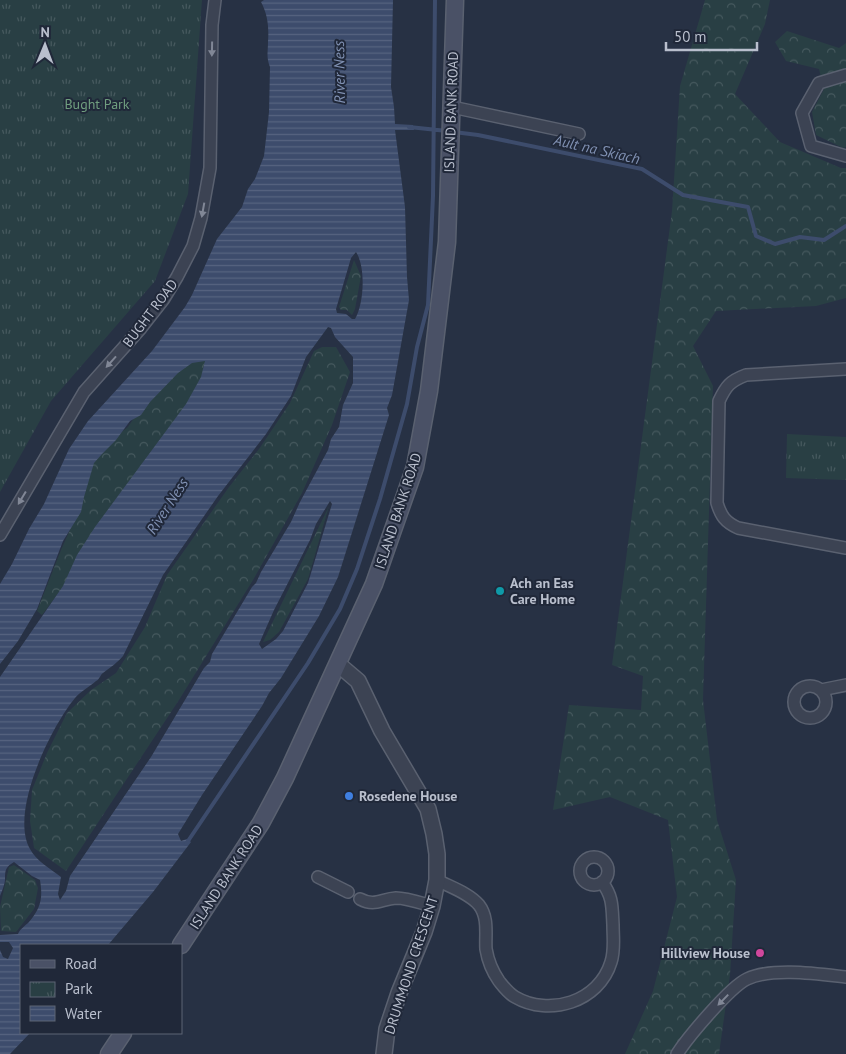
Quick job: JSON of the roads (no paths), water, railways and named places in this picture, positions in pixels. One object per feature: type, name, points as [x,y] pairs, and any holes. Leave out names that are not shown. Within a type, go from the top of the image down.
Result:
[{"type":"main road","name":"ISLAND BANK ROAD","points":[[182,944],[261,823],[285,778],[374,584],[414,467],[429,391],[447,242],[455,0]]},
{"type":"main road","points":[[109,1054],[122,1034]]},
{"type":"street","name":"BUGHT ROAD","points":[[0,535],[84,392],[141,328],[163,300],[193,246],[201,218],[210,168],[212,26],[215,0]]},
{"type":"street","points":[[846,75],[819,83],[802,114],[811,146],[846,156]]},
{"type":"street","points":[[452,107],[579,134]]},
{"type":"street","points":[[846,369],[746,376],[734,380],[724,389],[719,401],[717,503],[727,523],[738,528],[846,548]]},
{"type":"street","name":"DRUMMOND CRESCENT","points":[[338,664],[358,681],[382,731],[428,810],[437,854],[437,880],[432,906],[387,1029],[384,1054]]},
{"type":"street","points":[[821,690],[846,684]]},
{"type":"street","points":[[318,877],[348,892]]},
{"type":"street","points":[[437,880],[464,894],[479,906],[486,921],[488,959],[491,968],[504,988],[514,996],[534,1004],[554,1007],[589,994],[598,985],[610,964],[614,951],[612,901],[602,882]]},
{"type":"street","points":[[360,899],[375,903],[397,898],[432,906]]},
{"type":"street","points":[[677,1054],[706,1017],[736,987],[747,979],[763,975],[799,972],[846,977]]},
{"type":"water","name":"River Ness","points":[[264,0],[393,0],[391,87],[395,124],[413,125],[414,130],[395,130],[405,207],[409,300],[392,395],[387,408],[389,415],[338,577],[319,616],[281,678],[269,693],[178,834],[181,841],[187,839],[191,842],[153,892],[109,944],[20,944],[20,1034],[29,1034],[10,1054],[0,1054],[0,950],[3,957],[8,959],[13,948],[9,942],[0,942],[0,935],[18,934],[36,912],[41,892],[40,880],[14,862],[6,869],[0,896],[0,677],[63,586],[77,555],[95,527],[186,404],[201,377],[205,361],[192,363],[178,373],[150,402],[141,415],[130,421],[116,440],[94,463],[81,512],[63,541],[37,609],[18,641],[0,664],[0,584],[44,504],[69,449],[88,421],[152,351],[185,307],[217,239],[242,207],[248,189],[255,179],[264,156],[269,112],[270,67],[268,27],[261,2]],"holes":[[[356,252],[359,259],[363,286],[362,295],[358,312],[355,319],[352,319],[346,314],[337,313],[336,309],[351,258]],[[328,327],[331,328],[335,337],[353,357],[353,383],[343,405],[339,427],[331,439],[328,450],[291,522],[212,654],[210,662],[204,668],[151,757],[70,876],[66,891],[60,900],[58,894],[61,877],[40,861],[33,853],[25,833],[25,814],[29,793],[45,749],[65,711],[75,698],[123,656],[163,575],[218,496],[266,434],[291,396],[306,357]],[[330,501],[332,504],[308,583],[283,631],[276,639],[262,649],[259,644],[274,610],[310,540],[316,524]]]},
{"type":"waterway","points":[[186,844],[308,663],[340,609],[357,569],[380,499],[407,404],[417,347],[428,305],[433,196],[435,0]]},
{"type":"waterway","name":"Ault na Skiach","points":[[409,127],[447,131]]},
{"type":"waterway","name":"Ault na Skiach","points":[[454,132],[478,135],[642,169],[683,195],[748,207],[756,236],[775,244],[800,237],[824,240],[846,226]]},
{"type":"place","name":"Ach an Eas Care Home","points":[[500,591]]},
{"type":"place","name":"Rosedene House","points":[[349,796]]},
{"type":"place","name":"Hillview House","points":[[760,953]]},
{"type":"park label","name":"Bught Park","points":[[97,104]]}]
